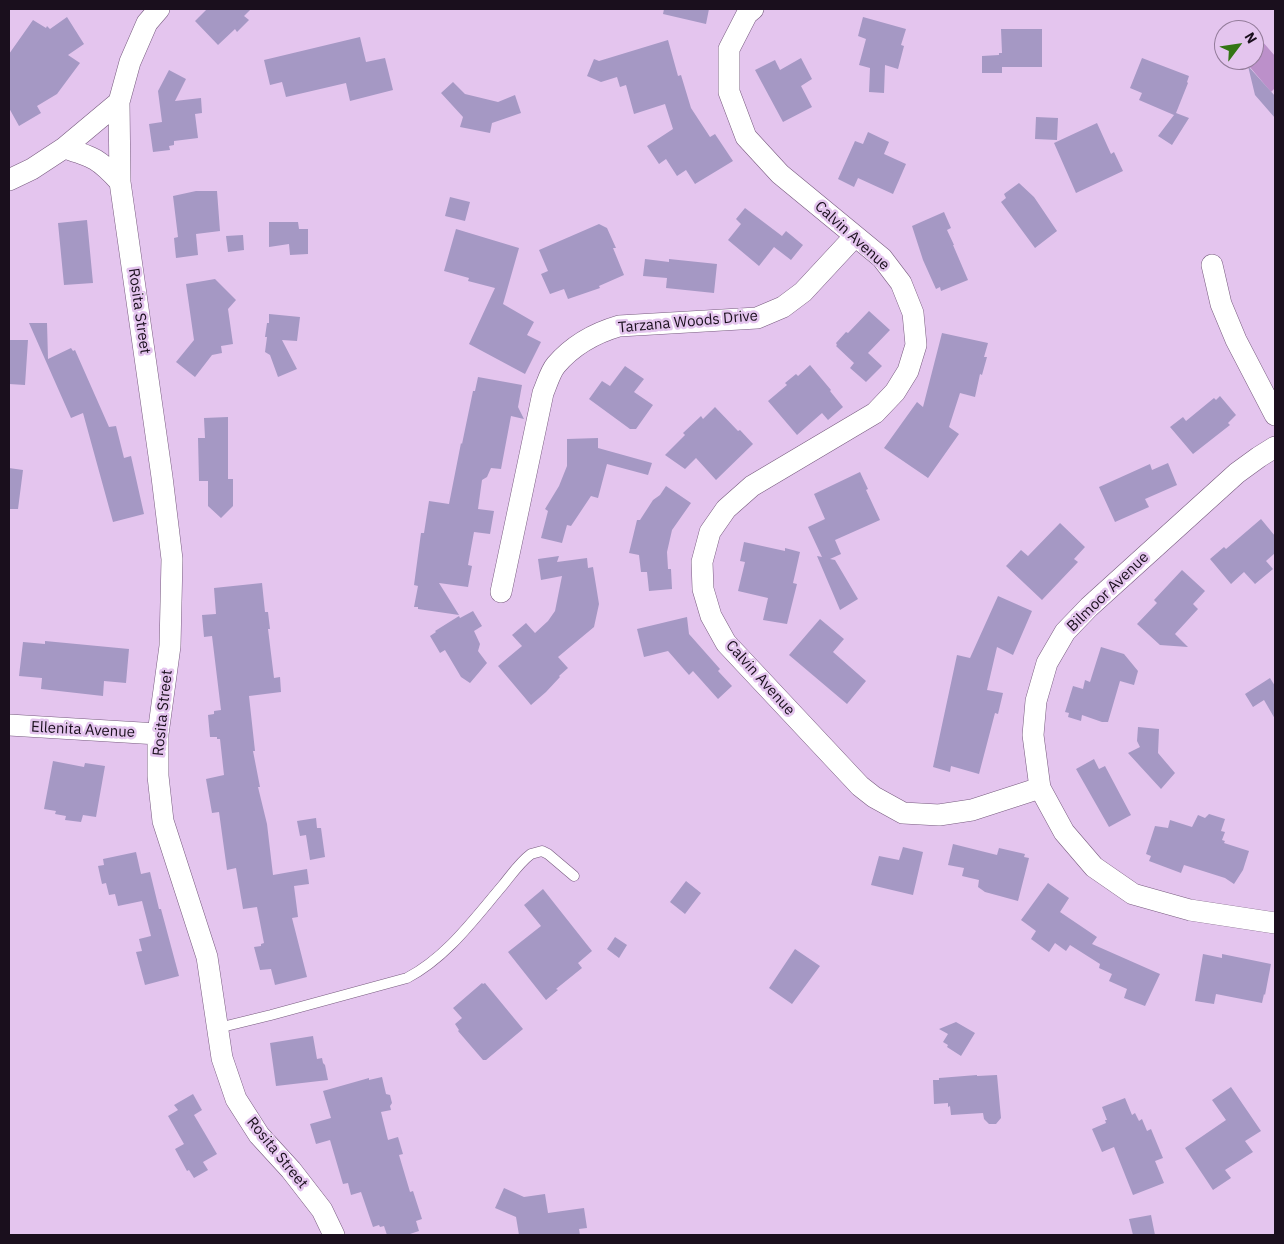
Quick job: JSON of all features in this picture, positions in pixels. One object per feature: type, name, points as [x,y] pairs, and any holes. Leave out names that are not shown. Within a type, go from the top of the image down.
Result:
[{"type":"street","points":[[9,180],[32,169],[64,148],[118,102],[130,62],[147,23],[159,9]]},
{"type":"street","name":"Calvin Avenue","points":[[752,9],[747,14],[729,49],[729,92],[746,137],[780,174],[882,258],[901,283],[913,313],[916,345],[908,372],[895,392],[876,414],[752,486],[726,509],[710,532],[702,562],[703,589],[711,616],[726,643],[856,782],[874,797],[896,809],[903,812],[939,815],[972,810],[1040,788]]},
{"type":"street","name":"Rosita Street","points":[[118,102],[120,182],[172,559],[170,646],[158,734],[158,776],[163,821],[207,957],[222,1058],[236,1099],[259,1135],[291,1170],[322,1210],[334,1235]]},
{"type":"street","points":[[64,148],[89,155],[101,162],[120,182]]},
{"type":"street","name":"Tarzana Woods Drive","points":[[501,592],[543,393],[555,366],[573,348],[598,332],[619,326],[757,318],[783,307],[803,292],[855,236]]},
{"type":"street","points":[[1212,265],[1221,304],[1236,340],[1275,415]]},
{"type":"street","name":"Bilmoor Avenue","points":[[1040,788],[1033,735],[1036,701],[1048,663],[1065,632],[1089,607],[1237,473],[1275,447]]},
{"type":"street","name":"Ellenita Avenue","points":[[9,725],[158,734]]},
{"type":"street","points":[[1040,788],[1064,832],[1094,867],[1133,894],[1190,910],[1275,923]]},
{"type":"lane","points":[[218,1028],[407,978],[418,972],[446,950],[531,854],[542,851],[548,854],[574,876]]},
{"type":"shaded area","points":[[1264,43],[1275,56],[1275,88],[1271,92],[1252,70],[1264,70]]},
{"type":"building","points":[[207,9],[251,9],[244,16],[249,20],[237,32],[235,29],[218,45],[195,21]]},
{"type":"building","points":[[664,9],[709,9],[706,24],[663,14]]},
{"type":"building","points":[[67,17],[84,44],[68,55],[80,63],[57,94],[37,106],[41,113],[19,126],[9,108],[9,54],[33,20],[50,29]]},
{"type":"building","points":[[863,17],[906,29],[901,45],[904,46],[898,69],[885,65],[884,93],[869,92],[870,68],[859,65],[866,39],[858,36]]},
{"type":"building","points":[[1001,29],[1042,29],[1042,67],[1002,67],[1002,73],[982,73],[982,56],[999,55],[999,53],[1002,53]]},
{"type":"building","points":[[360,37],[366,62],[385,58],[393,90],[350,101],[346,83],[286,97],[282,82],[270,85],[264,60]]},
{"type":"building","points":[[668,40],[678,76],[681,75],[691,108],[710,137],[715,134],[733,161],[695,184],[686,170],[677,176],[666,159],[659,164],[647,146],[673,129],[665,104],[634,114],[626,85],[620,87],[617,77],[601,82],[587,76],[594,59],[599,61]]},
{"type":"building","points":[[801,58],[812,79],[801,86],[812,107],[783,122],[755,70],[775,60],[780,70]]},
{"type":"building","points":[[1142,58],[1189,76],[1176,113],[1189,118],[1172,145],[1158,136],[1174,115],[1139,100],[1142,93],[1130,88]]},
{"type":"building","points":[[169,70],[186,79],[175,101],[201,98],[202,113],[195,114],[198,138],[174,141],[174,145],[169,146],[170,150],[153,152],[149,124],[162,122],[158,91]]},
{"type":"building","points":[[1249,70],[1252,70],[1275,96],[1275,118],[1255,95]]},
{"type":"building","points":[[453,82],[465,94],[498,102],[515,95],[521,113],[492,123],[490,133],[460,127],[463,117],[441,93]]},
{"type":"building","points":[[1036,117],[1058,118],[1057,140],[1035,139]]},
{"type":"building","points":[[1097,123],[1111,154],[1114,152],[1123,171],[1076,193],[1054,143]]},
{"type":"building","points":[[868,132],[889,142],[884,154],[906,164],[893,194],[858,178],[854,187],[838,179],[855,141],[863,144]]},
{"type":"building","points":[[1019,183],[1034,197],[1057,231],[1035,248],[1001,202],[1006,198],[1004,194]]},
{"type":"building","points":[[196,191],[217,191],[220,231],[196,234],[198,255],[176,258],[174,238],[178,237],[173,196]]},
{"type":"building","points":[[450,197],[470,202],[465,221],[445,216]]},
{"type":"building","points":[[745,208],[782,236],[786,231],[803,245],[791,260],[774,247],[759,266],[728,240],[741,224],[736,219]]},
{"type":"building","points":[[944,212],[951,228],[947,230],[968,280],[941,291],[940,287],[936,289],[923,260],[912,226]]},
{"type":"building","points":[[87,220],[93,283],[64,285],[58,223]]},
{"type":"building","points":[[269,222],[298,222],[299,229],[308,229],[308,254],[290,255],[289,244],[269,247]]},
{"type":"building","points":[[599,224],[607,228],[616,248],[613,248],[624,275],[599,286],[600,288],[568,299],[564,289],[550,294],[541,274],[548,271],[539,250]]},
{"type":"building","points":[[456,229],[519,248],[503,304],[534,322],[527,335],[541,342],[525,374],[469,344],[495,288],[468,281],[469,278],[444,271]]},
{"type":"building","points":[[243,235],[244,250],[228,252],[226,236]]},
{"type":"building","points":[[645,259],[669,262],[669,259],[717,264],[714,293],[666,288],[667,278],[643,276]]},
{"type":"building","points":[[215,279],[236,300],[228,309],[233,344],[221,346],[222,353],[212,355],[195,377],[176,362],[194,340],[186,284]]},
{"type":"building","points":[[869,311],[890,330],[868,353],[882,366],[866,382],[850,368],[854,363],[836,346],[836,343]]},
{"type":"building","points":[[269,314],[300,317],[297,341],[282,340],[297,369],[278,377],[270,355],[265,352],[267,337],[265,337],[267,323],[269,323]]},
{"type":"building","points":[[29,323],[47,323],[48,359],[71,348],[73,351],[75,350],[109,427],[116,426],[124,458],[131,456],[144,514],[113,522],[83,413],[71,418]]},
{"type":"building","points":[[942,333],[988,343],[984,357],[987,357],[982,375],[980,374],[975,397],[960,393],[949,427],[959,434],[928,478],[884,448],[917,402],[923,407]]},
{"type":"building","points":[[9,340],[28,340],[25,385],[9,384]]},
{"type":"building","points":[[810,365],[843,407],[828,420],[822,413],[797,435],[768,401],[787,385],[785,383],[796,374],[798,376]]},
{"type":"building","points":[[625,366],[644,379],[634,392],[653,405],[636,429],[630,429],[589,399],[602,381],[610,386]]},
{"type":"building","points":[[478,377],[522,385],[518,407],[524,419],[511,416],[501,469],[491,468],[487,477],[482,480],[478,509],[494,511],[490,534],[474,532],[468,565],[472,566],[468,587],[439,583],[459,615],[418,609],[418,607],[414,607],[418,586],[414,585],[421,533],[424,533],[429,501],[449,504],[461,443]]},
{"type":"building","points":[[1220,396],[1236,415],[1228,423],[1230,425],[1193,454],[1170,427],[1183,417],[1186,421],[1214,398],[1216,400]]},
{"type":"building","points":[[715,407],[753,444],[716,480],[696,458],[685,469],[665,455],[685,435],[683,433],[701,416],[703,419]]},
{"type":"building","points":[[228,417],[228,479],[233,479],[233,506],[221,518],[208,506],[208,481],[199,481],[198,438],[205,438],[204,418]]},
{"type":"building","points":[[598,438],[598,448],[652,463],[648,475],[607,464],[598,498],[591,496],[571,526],[567,525],[562,543],[541,538],[548,511],[545,509],[559,486],[567,466],[567,439]]},
{"type":"building","points":[[1168,463],[1177,485],[1145,499],[1149,507],[1115,522],[1099,487],[1150,464],[1152,470]]},
{"type":"building","points":[[9,468],[23,470],[18,509],[9,509]]},
{"type":"building","points":[[860,472],[880,520],[835,540],[841,554],[830,559],[835,560],[858,599],[840,610],[817,556],[822,557],[808,527],[825,519],[814,494]]},
{"type":"building","points":[[666,486],[691,503],[672,530],[667,552],[668,569],[671,569],[672,589],[649,591],[647,572],[641,572],[639,555],[629,553],[637,520],[640,520],[653,500],[660,495]]},
{"type":"building","points":[[1261,519],[1275,536],[1275,553],[1266,561],[1273,569],[1255,584],[1244,572],[1231,584],[1210,559],[1224,547],[1226,549]]},
{"type":"building","points":[[1060,523],[1085,547],[1074,559],[1078,562],[1042,600],[1006,566],[1021,550],[1028,556]]},
{"type":"building","points":[[744,542],[785,551],[785,548],[800,552],[793,583],[797,584],[787,624],[763,620],[768,598],[738,591],[745,562],[740,561]]},
{"type":"building","points":[[559,556],[557,562],[587,558],[588,568],[593,567],[599,604],[594,627],[558,657],[568,668],[531,705],[498,666],[522,646],[512,635],[526,623],[535,633],[548,621],[555,611],[562,576],[541,580],[538,559]]},
{"type":"building","points":[[1182,570],[1205,591],[1193,604],[1198,609],[1175,634],[1188,647],[1160,645],[1137,624],[1157,603],[1154,600]]},
{"type":"building","points":[[262,583],[265,612],[268,612],[270,629],[268,629],[274,678],[280,677],[281,692],[249,696],[255,751],[253,751],[260,787],[258,787],[267,824],[273,875],[307,869],[309,884],[294,886],[298,917],[292,918],[307,977],[275,985],[271,969],[260,970],[254,947],[261,946],[264,943],[257,907],[243,909],[236,868],[227,870],[219,812],[212,813],[206,779],[224,775],[220,739],[210,737],[208,715],[214,714],[214,711],[221,710],[212,636],[204,637],[202,615],[216,614],[214,588]]},
{"type":"building","points":[[998,596],[1032,611],[1013,655],[997,647],[987,690],[1003,693],[998,714],[995,713],[979,774],[951,766],[950,772],[933,767],[957,655],[970,658]]},
{"type":"building","points":[[473,611],[482,626],[474,631],[480,644],[478,651],[487,663],[470,683],[461,677],[445,650],[440,653],[430,636],[459,616],[460,618]]},
{"type":"building","points":[[687,617],[689,634],[720,669],[718,671],[732,686],[718,699],[693,671],[689,675],[668,651],[644,657],[637,629]]},
{"type":"building","points":[[820,619],[844,639],[833,652],[866,681],[847,704],[789,655]]},
{"type":"building","points":[[45,641],[129,649],[126,683],[104,681],[103,696],[41,689],[42,678],[19,676],[23,642],[45,644]]},
{"type":"building","points":[[1101,647],[1124,654],[1138,671],[1134,685],[1120,681],[1108,722],[1102,722],[1082,715],[1081,721],[1068,717],[1069,713],[1065,712],[1073,686],[1083,689],[1085,680],[1090,682]]},
{"type":"building","points":[[1270,678],[1275,686],[1275,719],[1264,700],[1253,707],[1245,694]]},
{"type":"building","points":[[1138,727],[1159,729],[1158,753],[1175,773],[1161,789],[1128,753],[1140,747],[1137,741]]},
{"type":"building","points":[[1094,759],[1099,769],[1105,766],[1131,815],[1109,827],[1076,769]]},
{"type":"building","points":[[53,761],[84,767],[85,763],[105,766],[96,817],[83,815],[81,822],[65,820],[66,816],[55,814],[56,811],[44,809]]},
{"type":"building","points":[[1209,814],[1225,819],[1221,831],[1225,832],[1222,840],[1225,841],[1224,843],[1249,851],[1243,870],[1234,884],[1225,878],[1184,865],[1181,873],[1149,861],[1151,856],[1146,854],[1155,826],[1168,828],[1170,820],[1192,827],[1198,815],[1205,818]]},
{"type":"building","points":[[316,818],[317,828],[321,828],[325,857],[310,860],[306,835],[300,836],[297,821]]},
{"type":"building","points":[[953,844],[997,855],[999,848],[1025,854],[1024,857],[1029,858],[1018,901],[985,892],[978,887],[979,880],[962,876],[964,868],[948,865]]},
{"type":"building","points":[[903,847],[923,852],[913,895],[871,885],[879,856],[899,860]]},
{"type":"building","points":[[136,852],[141,874],[150,872],[179,976],[145,985],[136,952],[142,951],[139,939],[151,936],[142,901],[118,906],[115,894],[109,895],[106,883],[102,884],[98,866],[104,865],[103,859]]},
{"type":"building","points":[[686,881],[701,893],[685,914],[670,902]]},
{"type":"building","points":[[1048,883],[1069,898],[1060,912],[1097,937],[1092,944],[1160,974],[1145,1006],[1124,998],[1127,989],[1109,981],[1112,974],[1099,968],[1100,964],[1070,945],[1066,951],[1055,943],[1049,952],[1031,939],[1036,931],[1021,920]]},
{"type":"building","points":[[543,889],[592,951],[578,963],[582,968],[556,989],[558,990],[546,1000],[508,952],[541,926],[524,905]]},
{"type":"building","points":[[615,937],[627,945],[619,958],[607,949]]},
{"type":"building","points":[[795,949],[820,966],[792,1004],[769,988]]},
{"type":"building","points":[[1203,954],[1222,958],[1222,954],[1271,964],[1262,1003],[1216,994],[1214,1004],[1195,1001]]},
{"type":"building","points":[[482,983],[485,983],[523,1029],[486,1060],[483,1060],[458,1031],[455,1024],[462,1018],[453,1008]]},
{"type":"building","points":[[956,1022],[975,1033],[961,1056],[947,1047],[948,1045],[943,1042],[948,1034],[939,1029]]},
{"type":"building","points":[[313,1036],[317,1059],[322,1058],[328,1080],[276,1086],[270,1043]]},
{"type":"building","points":[[977,1075],[997,1075],[1001,1118],[996,1124],[989,1124],[984,1119],[983,1113],[951,1115],[948,1103],[934,1104],[933,1080]]},
{"type":"building","points":[[382,1077],[386,1094],[390,1095],[392,1103],[390,1106],[391,1110],[381,1112],[388,1140],[398,1137],[403,1154],[399,1155],[410,1192],[413,1191],[422,1219],[416,1221],[419,1231],[407,1235],[387,1235],[384,1226],[373,1227],[361,1192],[351,1195],[348,1183],[343,1184],[330,1140],[316,1144],[310,1124],[331,1118],[323,1091],[369,1078],[369,1080]]},
{"type":"building","points":[[1231,1087],[1261,1131],[1245,1141],[1253,1152],[1225,1170],[1231,1178],[1213,1190],[1185,1148],[1226,1120],[1212,1100]]},
{"type":"building","points":[[193,1094],[202,1110],[194,1115],[217,1154],[203,1162],[208,1170],[194,1178],[189,1170],[187,1171],[175,1149],[184,1144],[168,1116],[178,1110],[174,1105]]},
{"type":"building","points":[[1125,1098],[1132,1115],[1135,1113],[1139,1121],[1142,1119],[1147,1131],[1151,1129],[1163,1158],[1155,1161],[1164,1183],[1133,1195],[1114,1147],[1102,1152],[1092,1129],[1106,1123],[1105,1120],[1107,1120],[1102,1107]]},
{"type":"building","points":[[504,1188],[524,1197],[545,1194],[548,1213],[584,1208],[587,1228],[579,1229],[580,1235],[519,1235],[516,1217],[495,1208]]},
{"type":"building","points":[[1151,1215],[1155,1235],[1133,1235],[1129,1219]]}]
